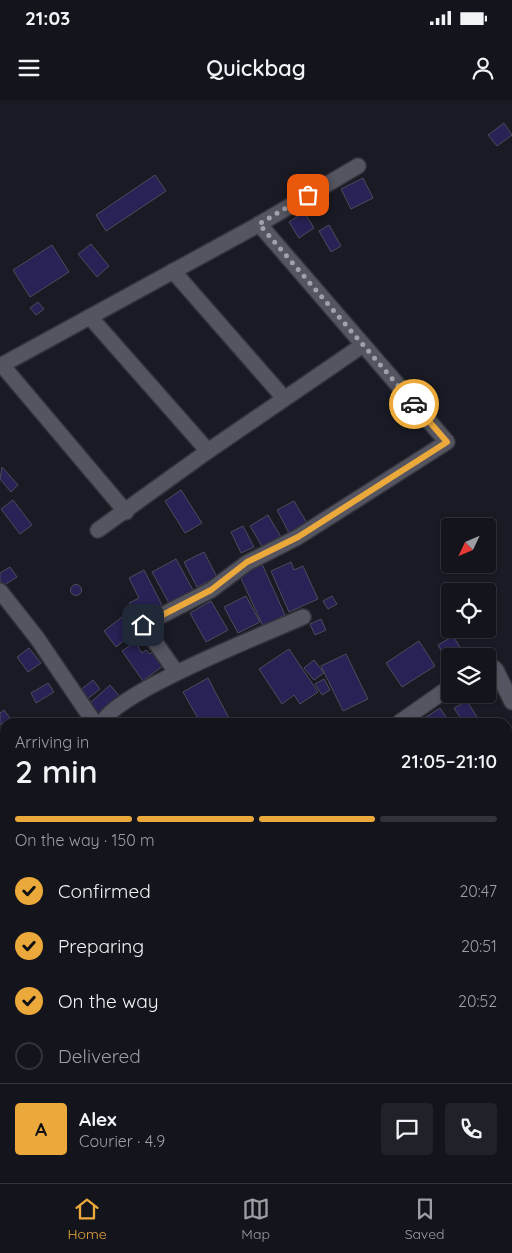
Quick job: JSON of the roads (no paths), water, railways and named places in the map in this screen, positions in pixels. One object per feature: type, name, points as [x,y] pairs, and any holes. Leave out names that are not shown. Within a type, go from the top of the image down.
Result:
[{"type":"street","points":[[126,512],[1,365],[259,224],[358,166]]},
{"type":"street","points":[[176,672],[143,625],[211,590],[247,562],[298,537],[447,442],[259,224]]},
{"type":"street","points":[[173,271],[284,398]]},
{"type":"street","points":[[90,317],[208,450]]},
{"type":"street","points":[[98,530],[126,512],[208,450],[364,345]]},
{"type":"street","points":[[0,591],[37,638],[91,718]]},
{"type":"street","points":[[108,718],[119,708],[176,672],[303,617]]},
{"type":"street","points":[[496,670],[512,702]]},
{"type":"street","points":[[406,718],[441,693]]}]
